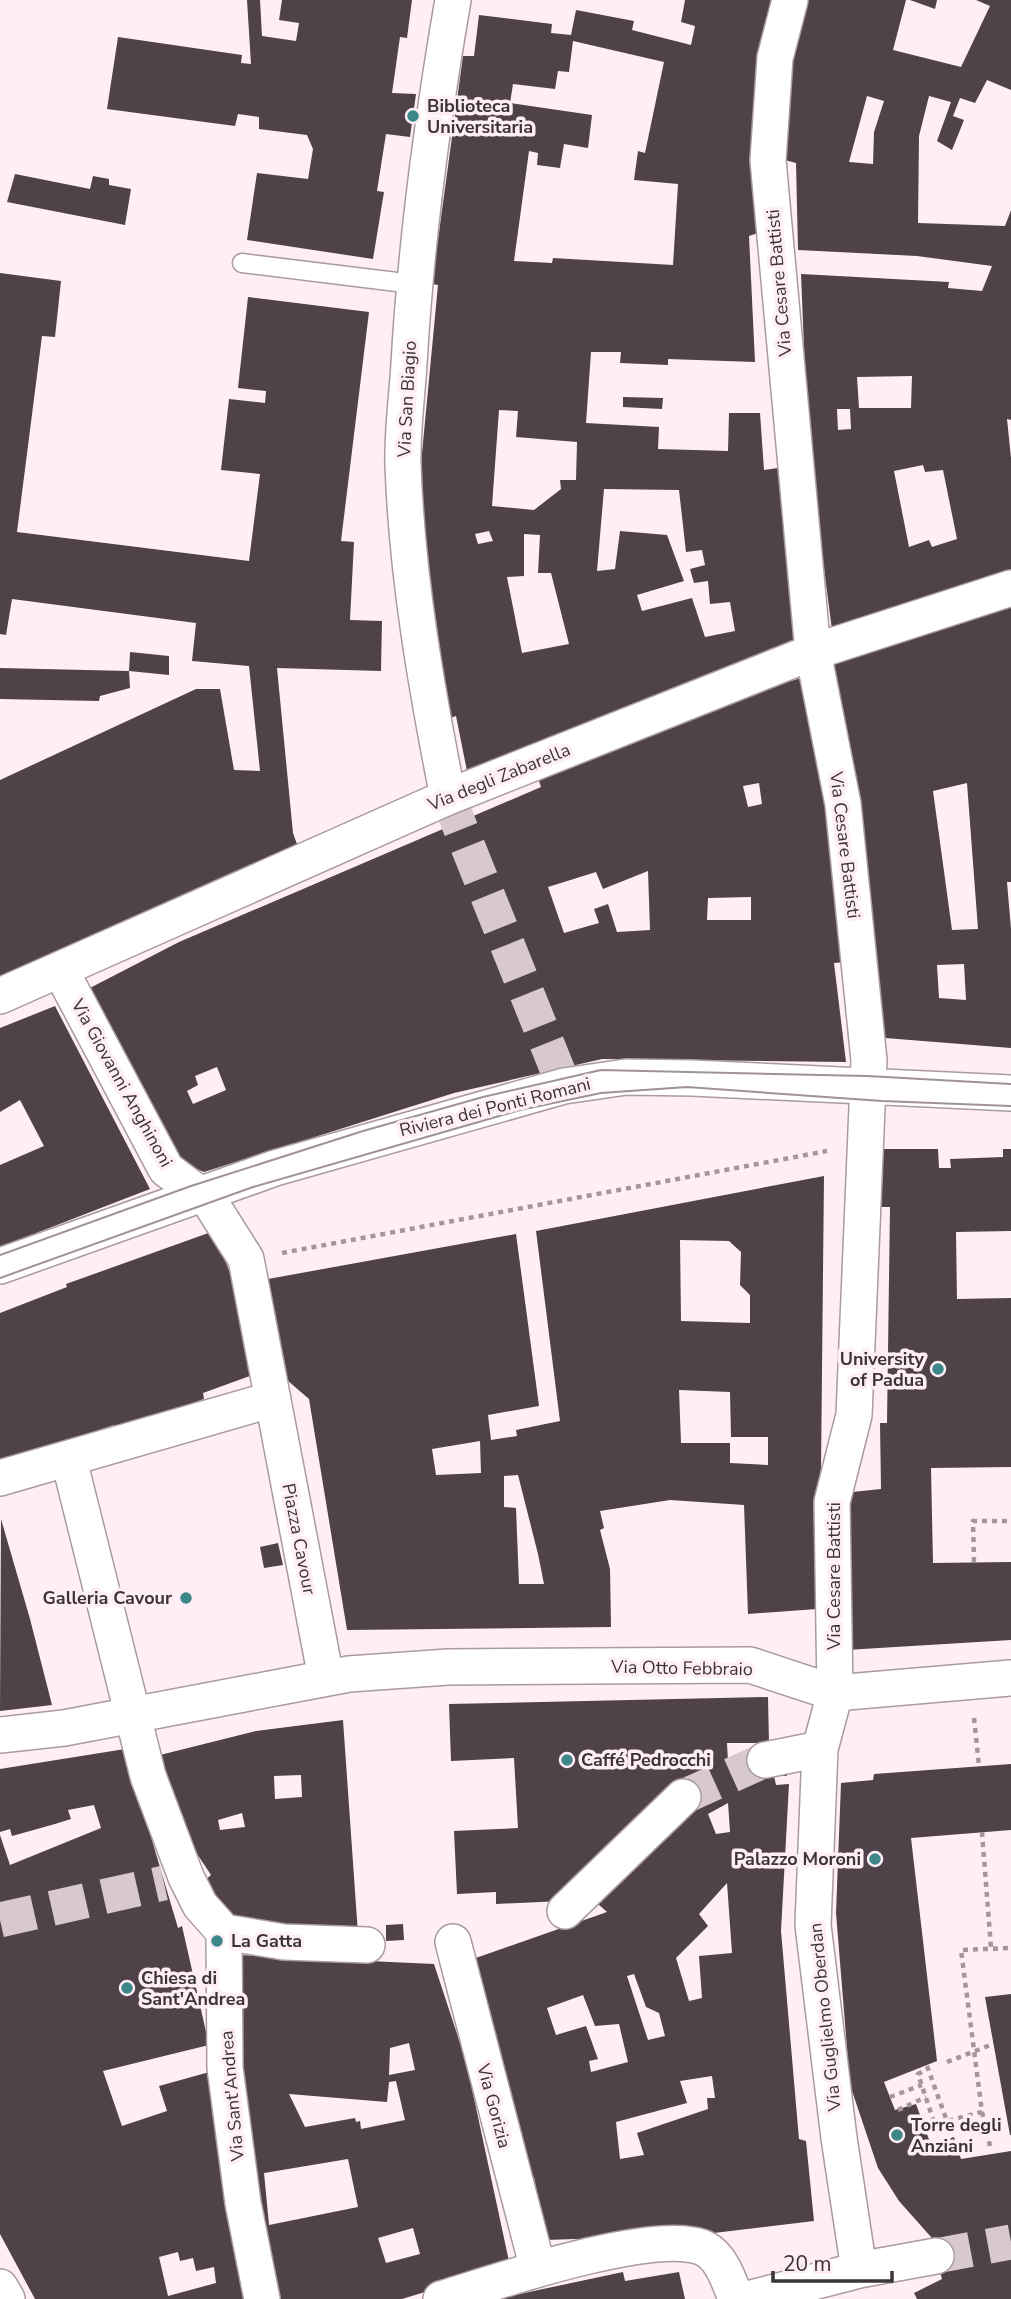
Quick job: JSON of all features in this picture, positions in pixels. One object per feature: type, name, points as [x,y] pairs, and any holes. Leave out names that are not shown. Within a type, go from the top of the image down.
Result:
[{"type":"street","name":"Via San Biagio","points":[[448,797],[420,655],[407,536],[403,461],[413,284],[435,106],[453,0]]},
{"type":"street","name":"Via Cesare Battisti","points":[[790,0],[775,58],[768,160],[814,652],[844,804],[869,1060],[854,1415],[832,1502],[835,1693]]},
{"type":"street","name":"Via degli Zabarella","points":[[0,996],[448,797],[814,652],[1011,588]]},
{"type":"street","name":"Via Giovanni Anghinoni","points":[[61,971],[166,1170],[210,1202],[246,1259],[271,1387]]},
{"type":"street","name":"Riviera dei Ponti Romani","points":[[0,1266],[200,1193],[405,1129],[564,1086],[626,1077],[866,1084],[1011,1093]]},
{"type":"street","points":[[0,1478],[69,1460],[271,1387]]},
{"type":"street","name":"Piazza Cavour","points":[[271,1387],[337,1676]]},
{"type":"street","points":[[69,1460],[175,1880],[224,1932],[284,1942],[367,1945]]},
{"type":"street","name":"Via Otto Febbraio","points":[[337,1676],[448,1667],[750,1665],[835,1693],[1011,1678]]},
{"type":"street","points":[[0,1735],[64,1728],[135,1729],[337,1676]]},
{"type":"street","name":"Via Guglielmo Oberdan","points":[[835,1693],[820,1749],[813,1925],[849,2217],[859,2270]]},
{"type":"street","points":[[765,1760],[820,1749]]},
{"type":"street","points":[[565,1911],[683,1797]]},
{"type":"street","name":"Via Sant'Andrea","points":[[224,1932],[225,2068],[243,2203],[262,2299]]},
{"type":"street","name":"Via Gorizia","points":[[453,1942],[538,2269]]},
{"type":"street","points":[[441,2299],[538,2269],[672,2242],[703,2248],[717,2259],[736,2299]]},
{"type":"street","points":[[748,2299],[859,2270],[936,2256]]},
{"type":"street","points":[[0,2287],[7,2299]]},
{"type":"lane","points":[[242,263],[413,284]]},
{"type":"path","points":[[246,1259],[864,1144]]},
{"type":"path","points":[[974,1562],[973,1521],[1011,1521]]},
{"type":"path","points":[[970,1681],[979,1766]]},
{"type":"path","points":[[982,1832],[991,1948]]},
{"type":"path","points":[[990,2146],[982,2112],[961,1950],[1011,1948]]},
{"type":"path","points":[[947,2062],[993,2044]]},
{"type":"path","points":[[926,2066],[947,2121]]},
{"type":"path","points":[[922,2072],[918,2074],[935,2125],[982,2112]]},
{"type":"path","points":[[890,2096],[922,2085]]},
{"type":"path","points":[[898,2110],[926,2097]]},
{"type":"path","points":[[923,2125],[934,2121]]},
{"type":"building","points":[[247,0],[260,0],[262,36],[296,41],[299,23],[279,20],[282,0],[412,0],[407,38],[400,37],[392,93],[416,94],[410,137],[386,134],[377,191],[384,192],[373,259],[247,240],[257,173],[308,179],[313,149],[307,135],[259,129],[259,117],[238,114],[235,126],[107,109],[118,37],[242,55],[241,63],[251,64]]},
{"type":"building","points":[[685,0],[778,0],[761,232],[749,236],[755,362],[668,359],[668,365],[620,363],[621,352],[591,352],[586,423],[659,427],[658,449],[728,451],[729,413],[760,413],[764,470],[778,468],[801,644],[467,771],[456,716],[450,718],[418,495],[438,285],[432,284],[463,56],[474,56],[479,15],[552,24],[551,33],[571,35],[576,10],[634,21],[632,30],[691,45],[695,26],[681,22]],"holes":[[[573,41],[664,62],[645,153],[638,151],[634,180],[678,184],[673,265],[553,258],[552,263],[514,261],[529,151],[538,153],[537,165],[560,168],[564,144],[588,148],[592,115],[510,103],[513,84],[555,89],[558,71],[569,72]],[[499,410],[518,411],[516,437],[577,442],[576,480],[560,480],[561,489],[534,510],[492,506]],[[604,489],[679,490],[686,552],[702,550],[705,565],[690,569],[694,583],[708,581],[710,604],[730,602],[735,631],[705,637],[692,598],[642,611],[637,595],[684,581],[667,535],[620,531],[615,569],[597,571]],[[489,531],[493,541],[478,544],[475,534]],[[524,534],[540,535],[538,573],[551,573],[569,644],[522,653],[507,577],[524,576]]]},
{"type":"building","points":[[805,0],[906,0],[893,50],[961,67],[990,6],[976,0],[1011,0],[1011,90],[987,80],[975,103],[960,98],[953,116],[964,120],[952,150],[937,141],[951,102],[929,96],[919,136],[918,223],[1005,226],[1011,210],[1011,420],[1007,419],[1011,458],[1011,574],[832,630],[808,445],[801,274],[949,282],[948,288],[982,291],[992,266],[917,256],[798,250],[796,163],[781,159],[785,93]],"holes":[[[867,96],[884,101],[874,132],[873,164],[849,162]],[[912,376],[911,408],[859,408],[857,377]],[[837,409],[850,409],[851,429],[838,430]],[[923,465],[925,472],[943,470],[957,539],[932,547],[929,540],[909,547],[894,471]]]},
{"type":"building","points":[[910,0],[937,0],[935,9]]},
{"type":"building","points":[[15,174],[90,189],[93,176],[109,179],[109,185],[131,189],[125,225],[7,202]]},
{"type":"building","points":[[0,273],[61,281],[55,337],[42,336],[17,532],[249,561],[260,474],[221,470],[229,399],[265,403],[266,391],[238,388],[248,297],[369,312],[341,541],[354,542],[350,620],[382,621],[381,671],[277,668],[293,833],[297,844],[0,982],[0,780],[196,689],[220,689],[234,770],[260,771],[249,666],[192,661],[196,623],[12,599],[6,635],[0,634]]},
{"type":"building","points":[[623,397],[663,398],[662,409],[623,407]]},
{"type":"building","points":[[1011,602],[1011,882],[1007,882],[1011,929],[1011,1048],[885,1038],[855,801],[826,666]],"holes":[[[967,783],[978,929],[952,930],[933,791]],[[964,964],[966,1000],[939,998],[937,965]]]},
{"type":"building","points":[[130,652],[169,656],[169,675],[129,671]]},
{"type":"building","points":[[0,668],[129,671],[130,688],[100,696],[99,701],[0,699]]},
{"type":"building","points":[[804,677],[821,768],[846,962],[834,963],[846,1062],[602,1059],[454,1093],[204,1172],[174,1159],[86,990],[179,942],[541,787],[538,778],[765,689]],"holes":[[[759,783],[762,804],[748,807],[743,786]],[[648,871],[650,930],[617,932],[608,904],[594,909],[599,923],[564,933],[548,887],[596,872],[603,889]],[[751,897],[751,920],[707,920],[708,898]],[[217,1067],[226,1090],[193,1104],[187,1091],[198,1085],[195,1076]]]},
{"type":"building","points":[[55,1006],[150,1189],[0,1247],[0,1165],[44,1146],[20,1100],[0,1112],[0,1028]]},
{"type":"building","name":"University of Padua","points":[[882,1149],[938,1149],[939,1168],[951,1168],[950,1159],[1003,1157],[1003,1149],[1011,1149],[1011,1231],[956,1232],[957,1299],[1011,1298],[1011,1467],[931,1468],[933,1563],[1011,1562],[1011,1640],[846,1650],[843,1493],[881,1489],[880,1423],[887,1423],[890,1207],[881,1207]]},
{"type":"building","points":[[824,1176],[821,1468],[815,1523],[817,1609],[748,1614],[744,1505],[670,1500],[600,1511],[604,1528],[600,1530],[610,1569],[611,1627],[347,1630],[309,1399],[273,1368],[257,1281],[516,1234],[539,1406],[488,1415],[491,1440],[517,1436],[516,1430],[560,1421],[536,1231]],"holes":[[[680,1240],[729,1241],[741,1252],[740,1285],[750,1295],[750,1323],[681,1321]],[[679,1390],[730,1392],[731,1437],[768,1437],[768,1465],[730,1463],[730,1443],[681,1443]],[[480,1441],[481,1473],[436,1475],[432,1449]],[[518,1475],[544,1584],[519,1584],[516,1508],[504,1507],[504,1476]]]},
{"type":"building","points":[[214,1231],[233,1281],[261,1372],[203,1393],[204,1399],[115,1430],[114,1425],[0,1463],[0,1313],[67,1287],[66,1284]]},
{"type":"building","points":[[1,1519],[30,1619],[52,1705],[0,1711]]},
{"type":"building","points":[[278,1543],[283,1565],[264,1568],[260,1547]]},
{"type":"building","points":[[768,1697],[769,1743],[727,1743],[728,1762],[788,1760],[787,1776],[774,1776],[776,1785],[789,1784],[781,1931],[799,2139],[806,2141],[814,2221],[697,2235],[545,2240],[534,2177],[529,2177],[470,1960],[607,1912],[598,1904],[691,1804],[562,1901],[496,1904],[496,1892],[457,1894],[454,1831],[518,1828],[514,1758],[451,1761],[449,1704]],"holes":[[[728,1803],[730,1832],[716,1834],[708,1814]],[[727,1883],[732,1953],[699,1956],[702,1998],[689,2001],[676,1958],[708,1926],[699,1914]],[[634,1974],[646,2007],[659,2013],[665,2036],[648,2040],[627,1976]],[[583,1995],[595,2026],[619,2024],[628,2062],[591,2072],[589,2061],[598,2059],[586,2026],[556,2035],[547,2008]],[[712,2076],[715,2098],[707,2098],[708,2109],[637,2133],[644,2155],[620,2159],[616,2122],[687,2103],[680,2081]]]},
{"type":"building","points":[[343,1720],[358,1934],[275,1932],[222,1913],[199,1886],[211,1875],[182,1831],[156,1756],[256,1731]],"holes":[[[301,1775],[302,1797],[275,1799],[274,1776]],[[242,1813],[245,1827],[220,1830],[218,1820]]]},
{"type":"building","points":[[125,1749],[178,1928],[182,1926],[209,2045],[103,2071],[122,2126],[167,2111],[159,2086],[213,2071],[248,2299],[35,2299],[0,2234],[0,1835],[10,1865],[101,1828],[94,1805],[68,1810],[71,1819],[55,1824],[12,1836],[10,1829],[0,1832],[0,1769]],"holes":[[[178,2252],[180,2261],[193,2258],[196,2271],[214,2267],[216,2283],[168,2296],[159,2257]]]},
{"type":"building","points":[[1011,1764],[1011,1830],[911,1838],[937,2061],[884,2082],[895,2110],[916,2104],[931,2145],[954,2137],[961,2159],[1011,2151],[1011,2299],[917,2299],[914,2293],[942,2279],[931,2237],[899,2201],[878,2168],[850,2085],[836,1913],[841,1783],[873,1780],[874,1774]]},
{"type":"building","points":[[403,1924],[404,1940],[386,1941],[386,1925]]},
{"type":"building","points":[[238,1955],[434,1964],[466,2061],[510,2266],[402,2299],[275,2299],[244,2152]],"holes":[[[409,2043],[415,2070],[389,2075],[390,2048]],[[396,2081],[405,2120],[361,2129],[360,2121],[356,2122],[355,2118],[305,2127],[289,2094],[387,2102],[389,2082]],[[348,2159],[358,2207],[269,2225],[264,2173]],[[413,2228],[420,2254],[386,2263],[378,2238]]]},
{"type":"building","points":[[1011,1994],[1011,2135],[1010,2135],[985,1997]]},
{"type":"building","points":[[623,2272],[625,2281],[679,2272],[685,2299],[496,2299]]},
{"type":"tunnel","points":[[448,797],[564,1086]]},
{"type":"tunnel","points":[[683,1797],[765,1760]]},
{"type":"tunnel","points":[[0,1920],[164,1883]]},
{"type":"tunnel","points":[[936,2256],[1011,2242]]},
{"type":"tram line","points":[[0,1255],[191,1186],[363,1131],[483,1097],[601,1070],[867,1076],[1011,1084]]},
{"type":"tram line","points":[[0,1278],[253,1187],[520,1110],[601,1093],[687,1087],[882,1101],[1011,1106]]},
{"type":"place","name":"Biblioteca Universitaria","points":[[413,116]]},
{"type":"place","name":"University of Padua","points":[[938,1369]]},
{"type":"place","name":"Galleria Cavour","points":[[186,1598]]},
{"type":"place","name":"Caffé Pedrocchi","points":[[567,1760]]},
{"type":"place","name":"Palazzo Moroni","points":[[875,1859]]},
{"type":"place","name":"La Gatta","points":[[217,1941]]},
{"type":"place","name":"Chiesa di Sant'Andrea","points":[[127,1988]]},
{"type":"place","name":"Torre degli Anziani","points":[[897,2135]]}]
